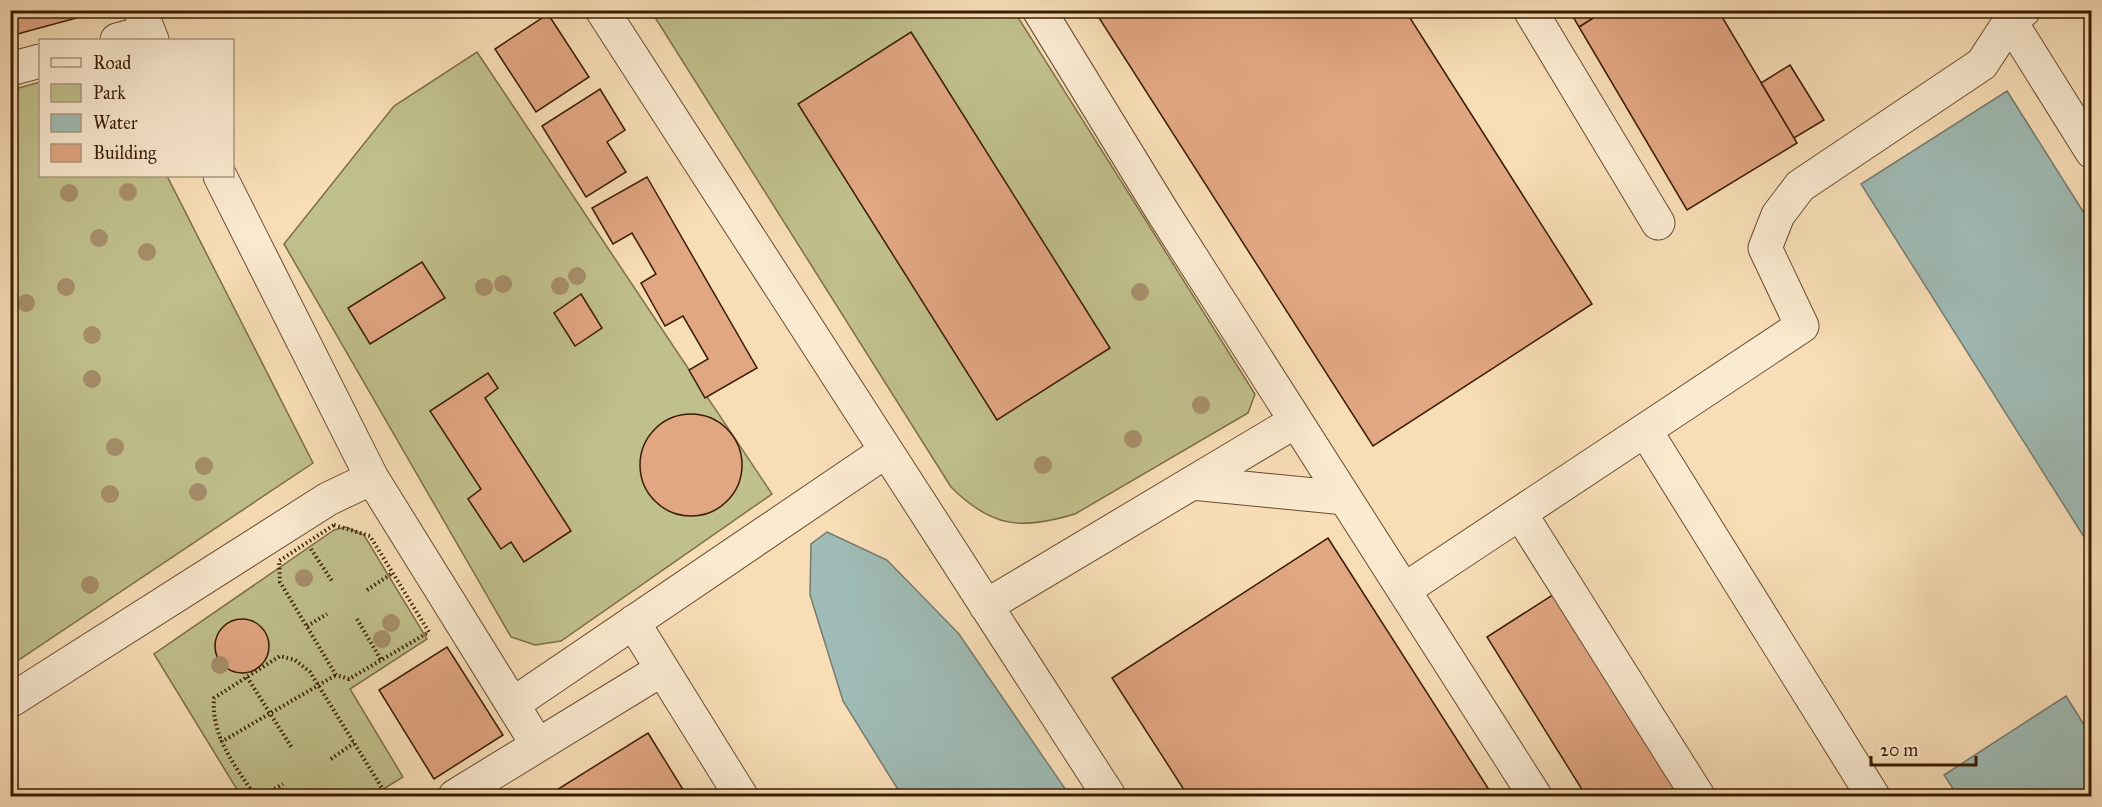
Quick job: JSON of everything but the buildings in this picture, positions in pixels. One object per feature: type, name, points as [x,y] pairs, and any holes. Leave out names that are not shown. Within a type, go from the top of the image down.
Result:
[{"type":"lane","points":[[602,10],[1109,796]]},
{"type":"lane","points":[[1039,10],[1296,421],[1535,796]]},
{"type":"lane","points":[[1530,10],[1658,223]]},
{"type":"lane","points":[[1404,590],[1802,326],[1765,248],[1778,215],[1800,186],[1982,64],[2014,14],[2091,152]]},
{"type":"lane","points":[[10,69],[39,61]]},
{"type":"lane","points":[[221,177],[372,478],[537,744]]},
{"type":"lane","points":[[986,606],[1296,421]]},
{"type":"lane","points":[[1645,430],[1873,796]]},
{"type":"lane","points":[[513,704],[886,451]]},
{"type":"lane","points":[[10,701],[328,499],[372,478]]},
{"type":"lane","points":[[1192,483],[1345,498]]},
{"type":"lane","points":[[1520,513],[1698,796]]},
{"type":"lane","points":[[633,622],[741,796]]},
{"type":"lane","points":[[455,796],[661,670]]},
{"type":"path","points":[[334,525],[370,536],[393,573],[429,632],[349,679],[336,675],[280,582],[279,561],[334,525]]},
{"type":"path","points":[[307,543],[332,581]]},
{"type":"path","points":[[367,590],[393,573]]},
{"type":"path","points":[[307,626],[327,614]]},
{"type":"path","points":[[357,619],[381,660]]},
{"type":"path","points":[[255,796],[220,742],[213,717],[214,698],[280,656],[295,660],[310,672],[387,796]]},
{"type":"path","points":[[220,742],[336,675]]},
{"type":"path","points":[[247,677],[292,748]]},
{"type":"path","points":[[330,759],[354,743]]},
{"type":"path","points":[[263,796],[284,784]]},
{"type":"green space","points":[[651,11],[1014,11],[1255,394],[1248,413],[1075,514],[1023,523],[1008,522],[980,511],[951,487]]},
{"type":"green space","points":[[477,52],[772,494],[561,641],[535,645],[511,637],[284,244],[394,106]]},
{"type":"green space","points":[[39,82],[39,177],[168,177],[313,463],[11,665],[11,90]]},
{"type":"green space","points":[[346,527],[364,535],[427,639],[350,689],[403,777],[372,796],[241,796],[154,654],[334,530]]},
{"type":"water","points":[[2007,91],[2091,224],[2091,548],[1861,184]]},
{"type":"water","points":[[827,532],[887,560],[959,634],[1070,796],[902,796],[843,701],[810,595],[811,544]]},
{"type":"water","points":[[2066,696],[2091,736],[2091,796],[1958,796],[1944,775]]}]
